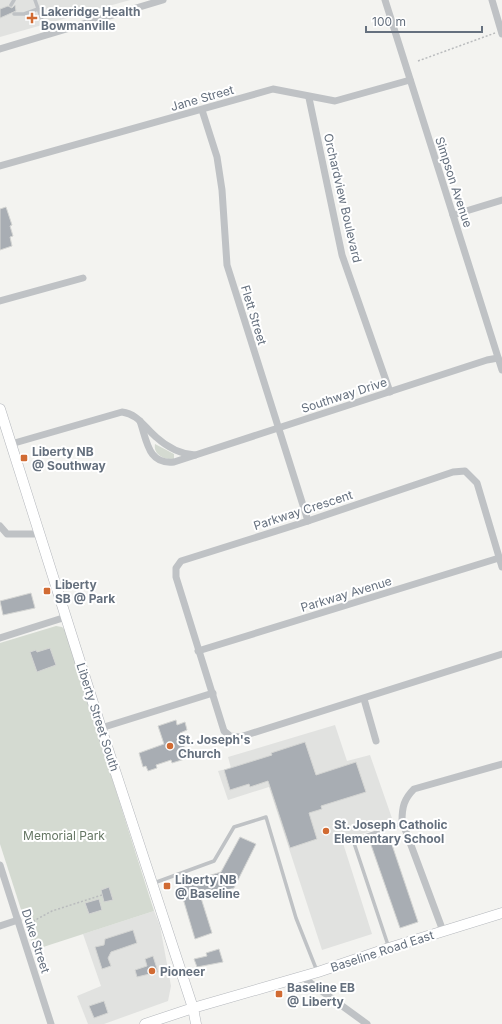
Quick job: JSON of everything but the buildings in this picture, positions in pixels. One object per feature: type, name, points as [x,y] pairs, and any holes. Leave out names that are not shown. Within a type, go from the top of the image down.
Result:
[{"type":"main road","name":"Liberty Street South","points":[[0,410],[101,728],[193,1008],[196,1024]]},
{"type":"main road","name":"Baseline Road East","points":[[145,1024],[193,1008],[318,972],[502,913]]},
{"type":"street","points":[[0,49],[163,0]]},
{"type":"street","name":"Simpson Avenue","points":[[385,0],[502,370]]},
{"type":"street","points":[[492,0],[502,33]]},
{"type":"street","name":"Jane Street","points":[[0,166],[272,89],[310,98],[335,101],[410,80]]},
{"type":"street","name":"Orchardview Boulevard","points":[[310,98],[342,254],[390,392]]},
{"type":"street","name":"Flett Street","points":[[202,110],[217,157],[222,190],[227,265],[308,521]]},
{"type":"street","points":[[453,215],[502,200]]},
{"type":"street","points":[[0,301],[83,278]]},
{"type":"street","name":"Southway Drive","points":[[140,421],[151,454],[157,461],[174,462],[487,360],[498,358]]},
{"type":"street","points":[[11,444],[115,413],[128,413],[134,415],[164,444],[183,453],[197,455]]},
{"type":"street","name":"Parkway Crescent","points":[[502,567],[477,483],[466,471],[453,472],[308,521],[181,561],[176,568],[176,577],[198,651],[213,693],[224,731],[230,736],[240,737],[364,699],[502,654]]},
{"type":"street","points":[[0,526],[7,534],[40,534]]},
{"type":"street","name":"Parkway Avenue","points":[[198,651],[499,558]]},
{"type":"street","points":[[0,638],[66,617]]},
{"type":"street","points":[[101,728],[213,693]]},
{"type":"street","points":[[364,699],[376,741]]},
{"type":"street","points":[[443,931],[402,821],[402,808],[405,798],[414,789],[502,764]]},
{"type":"street","name":"Duke Street","points":[[0,865],[51,1024]]},
{"type":"street","points":[[0,926],[18,920]]},
{"type":"street","points":[[301,976],[367,1024]]},
{"type":"lane","points":[[11,6],[14,0]]},
{"type":"lane","points":[[36,0],[47,36]]},
{"type":"lane","points":[[14,14],[24,14],[38,9]]},
{"type":"lane","points":[[152,883],[214,861],[234,827],[266,817],[296,918],[318,972]]},
{"type":"lane","points":[[389,948],[353,840],[398,825],[402,821]]},
{"type":"path","points":[[418,61],[502,33]]},
{"type":"path","points":[[26,925],[52,911],[102,895]]},
{"type":"shaded area","name":"Lakeridge Health Bowmanville","points":[[0,0],[130,0],[0,37]]},
{"type":"shaded area","name":"St. Joseph Catholic Elementary School","points":[[335,725],[347,761],[370,755],[394,824],[342,840],[372,934],[322,950],[269,787],[228,800],[218,771],[231,768],[228,757]]},
{"type":"shaded area","points":[[154,911],[160,926],[171,986],[168,1001],[104,1024],[88,1024],[77,996],[101,986],[83,934]]},
{"type":"green space","points":[[155,444],[174,454],[174,459],[167,459],[160,456],[156,451]]},
{"type":"green space","name":"Memorial Park","points":[[56,626],[62,627],[65,630],[154,911],[34,950],[0,844],[0,643]]},
{"type":"place","name":"Lakeridge Health Bowmanville","points":[[32,18]]},
{"type":"place","name":"Liberty NB @ Southway","points":[[24,458]]},
{"type":"place","name":"Liberty SB @ Park","points":[[47,591]]},
{"type":"place","name":"St. Joseph's Church","points":[[170,746]]},
{"type":"place","name":"St. Joseph Catholic Elementary School","points":[[326,831]]},
{"type":"place","name":"Liberty NB @ Baseline","points":[[167,886]]},
{"type":"place","name":"Pioneer","points":[[152,971]]},
{"type":"place","name":"Baseline EB @ Liberty","points":[[279,994]]}]
